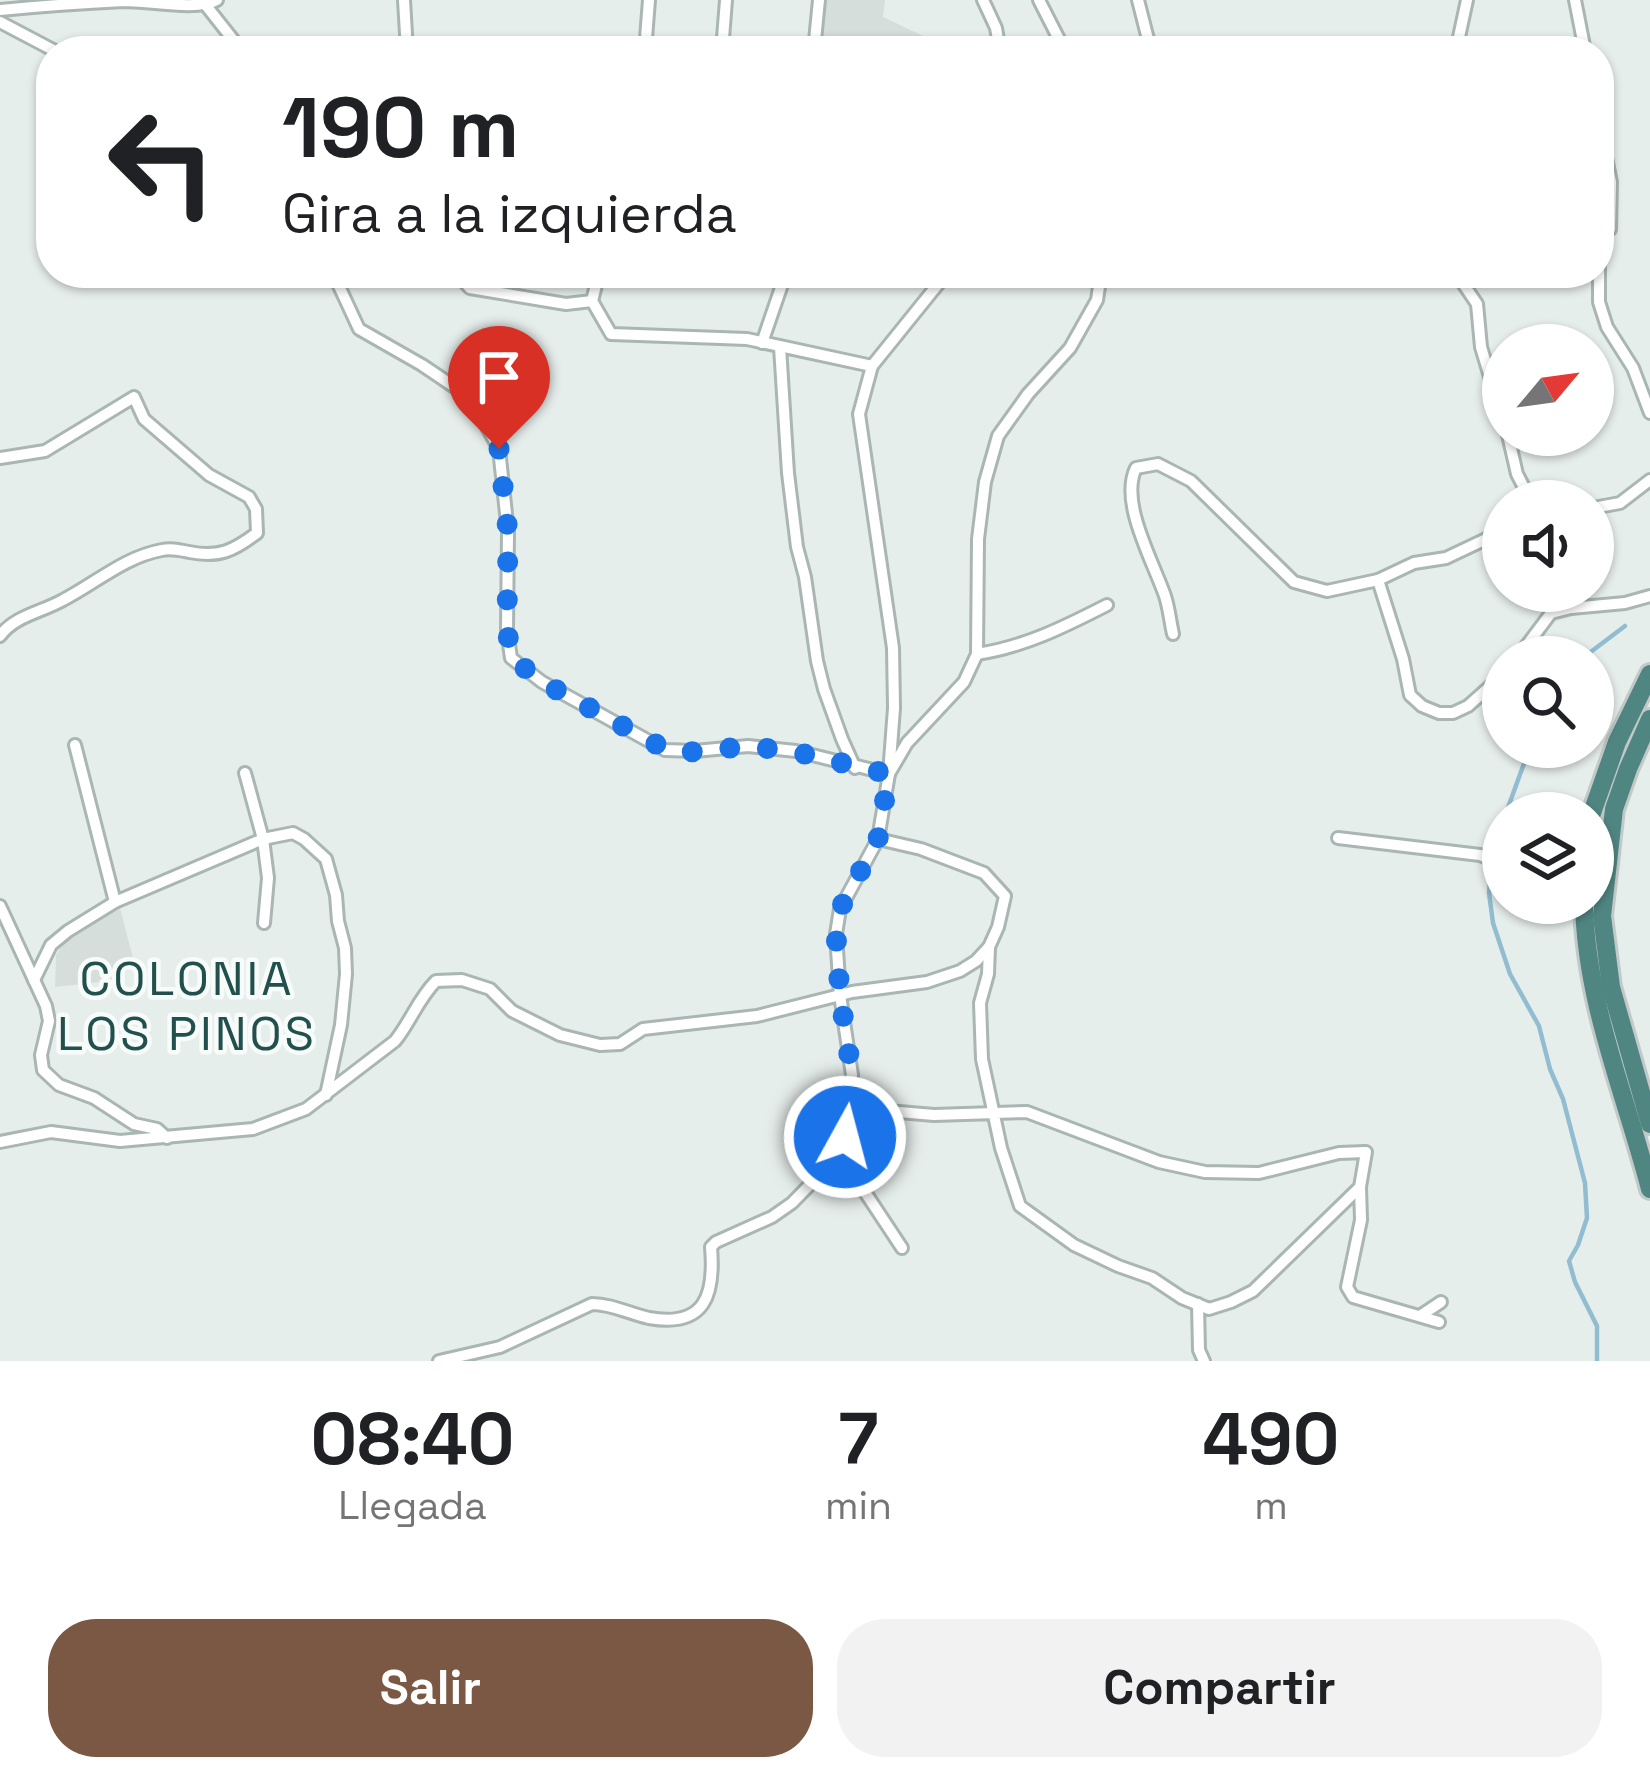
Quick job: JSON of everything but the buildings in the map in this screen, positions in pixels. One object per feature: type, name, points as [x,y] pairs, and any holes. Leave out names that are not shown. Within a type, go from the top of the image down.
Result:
[{"type":"highway","points":[[1597,792],[1650,674]]},
{"type":"highway","points":[[1650,719],[1614,808],[1602,916],[1611,987],[1650,1124]]},
{"type":"highway","points":[[1584,924],[1593,994],[1650,1189]]},
{"type":"street","points":[[404,0],[406,36]]},
{"type":"street","points":[[646,36],[649,0]]},
{"type":"street","points":[[723,36],[726,0]]},
{"type":"street","points":[[815,36],[819,0]]},
{"type":"street","points":[[983,0],[997,36]]},
{"type":"street","points":[[1039,0],[1057,36]]},
{"type":"street","points":[[1138,0],[1147,36]]},
{"type":"street","points":[[1459,36],[1467,0]]},
{"type":"street","points":[[1575,0],[1582,36]]},
{"type":"street","points":[[0,10],[120,1],[208,2],[232,36]]},
{"type":"street","points":[[0,22],[36,41]]},
{"type":"street","points":[[340,288],[359,329],[471,398],[499,449],[508,532],[507,630],[512,658],[542,682],[665,749],[695,752],[748,746],[889,774]]},
{"type":"street","points":[[470,288],[566,304],[592,301]]},
{"type":"street","points":[[595,288],[592,301],[610,334],[762,343],[872,366]]},
{"type":"street","points":[[762,343],[781,288]]},
{"type":"street","points":[[439,1361],[500,1347],[592,1304],[653,1319],[685,1317],[709,1295],[711,1247],[792,1203],[835,1160],[850,1116],[852,1075],[836,934],[840,909],[878,839],[894,708],[892,649],[859,414],[872,366],[935,288]]},
{"type":"street","points":[[889,774],[907,743],[964,682],[976,654],[980,520],[998,436],[1070,348],[1098,288]]},
{"type":"street","points":[[1466,288],[1477,304],[1482,350]]},
{"type":"street","points":[[1599,288],[1607,327],[1633,368],[1650,413]]},
{"type":"street","points":[[780,347],[796,547],[824,689],[855,768]]},
{"type":"street","points":[[0,458],[45,451],[134,397],[144,419],[209,475],[249,497],[256,509],[257,533],[235,550],[221,553],[169,548],[142,554],[66,599],[8,625],[0,636]]},
{"type":"street","points":[[1173,634],[1135,509],[1129,481],[1136,468],[1158,464],[1191,482],[1294,582],[1327,591],[1378,580],[1482,541]]},
{"type":"street","points":[[1614,504],[1650,480]]},
{"type":"street","points":[[1378,580],[1411,695],[1422,706],[1453,713],[1482,694]]},
{"type":"street","points":[[1534,636],[1551,613],[1650,596]]},
{"type":"street","points":[[976,654],[1054,632],[1107,605]]},
{"type":"street","points":[[75,745],[115,902]]},
{"type":"street","points":[[245,773],[268,878],[264,923]]},
{"type":"street","points":[[34,980],[51,945],[115,902],[263,839],[292,833],[326,859],[345,949],[341,1025],[326,1095]]},
{"type":"street","points":[[1338,838],[1482,856]]},
{"type":"street","points":[[0,1142],[51,1132],[121,1141],[254,1129],[306,1108],[395,1041],[419,998],[436,981],[462,980],[490,989],[512,1011],[560,1034],[600,1046],[620,1044],[644,1029],[757,1016],[943,977],[976,961],[998,927],[1004,896],[984,873],[921,849],[878,839]]},
{"type":"street","points":[[0,906],[46,1006],[49,1021],[41,1055],[43,1070],[59,1085],[94,1098],[134,1124],[157,1129],[166,1138]]},
{"type":"street","points":[[989,947],[980,1003],[982,1060],[1001,1148],[1020,1205],[1074,1245],[1209,1309],[1253,1291],[1360,1186]]},
{"type":"street","points":[[850,1116],[876,1111],[934,1115],[1027,1112],[1159,1162],[1205,1172],[1259,1173],[1340,1153],[1366,1152],[1349,1292],[1439,1322]]},
{"type":"street","points":[[835,1160],[857,1180],[902,1247]]},
{"type":"street","points":[[1420,1316],[1441,1302]]},
{"type":"street","points":[[1198,1304],[1199,1350],[1204,1361]]},
{"type":"shaded area","points":[[820,0],[885,0],[883,17],[923,36],[817,36]]},
{"type":"shaded area","points":[[120,908],[135,966],[109,981],[55,987],[56,955],[65,941]]},
{"type":"waterway","points":[[1612,636],[1625,626]]},
{"type":"waterway","points":[[1514,792],[1522,768]]},
{"type":"waterway","points":[[1493,924],[1510,974],[1539,1026],[1585,1183],[1587,1218],[1569,1261],[1597,1326],[1597,1361]]},
{"type":"district","name":"COLONIA LOS PINOS","points":[[187,1006]]},
{"type":"route","points":[[499,449],[508,532],[507,630],[512,658],[542,682],[665,749],[695,752],[748,746],[889,774],[878,839],[840,909],[836,934],[852,1075],[845,1137]]}]
